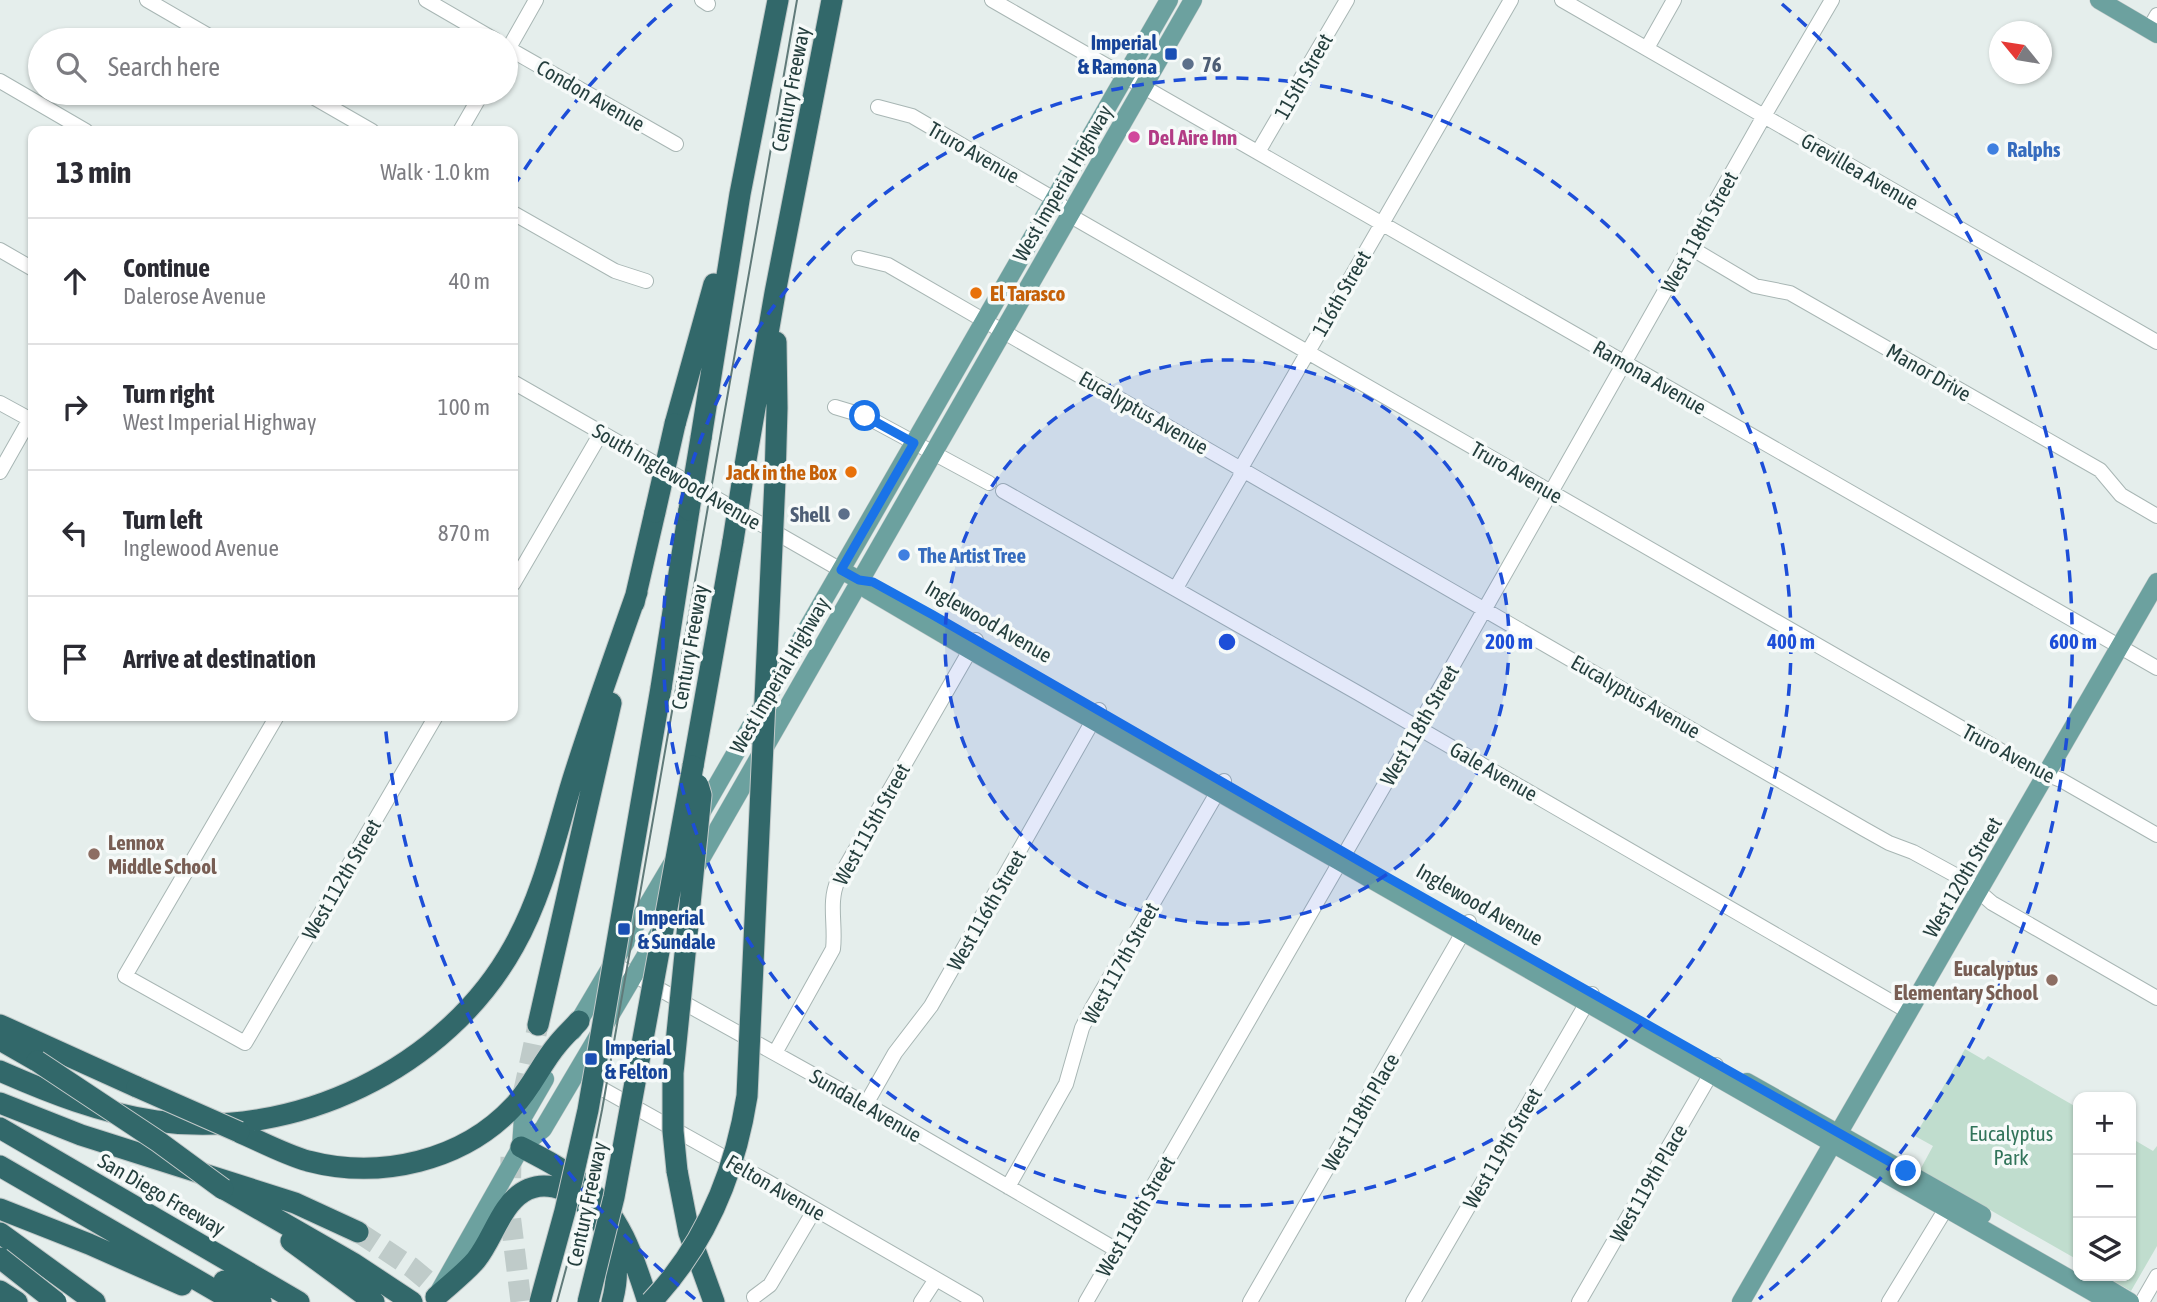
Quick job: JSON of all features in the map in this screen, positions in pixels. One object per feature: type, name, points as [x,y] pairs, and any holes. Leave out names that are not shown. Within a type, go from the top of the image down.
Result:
[{"type":"highway","name":"Century Freeway","points":[[540,1302],[588,1110],[740,194],[778,0]]},
{"type":"highway","name":"Century Freeway","points":[[588,1302],[614,1197],[706,694],[775,293],[832,0]]},
{"type":"highway","points":[[538,1025],[675,424],[740,194]]},
{"type":"highway","points":[[521,1147],[582,1184],[605,1205],[622,1231],[650,1302],[686,1257],[712,1214],[738,1145],[747,1096],[775,480],[778,408],[775,293]]},
{"type":"highway","points":[[0,1071],[105,1111],[158,1121],[224,1123],[268,1118],[322,1104],[367,1084],[409,1059],[448,1028],[469,1007],[501,967],[524,927],[542,887],[572,782],[636,592]]},
{"type":"highway","points":[[693,766],[701,795],[673,1073],[673,1131],[679,1187],[689,1233],[714,1302]]},
{"type":"highway","points":[[0,1025],[290,1154],[323,1164],[366,1168],[398,1166],[443,1154],[485,1132],[527,1091],[556,1046],[579,1021]]},
{"type":"highway","points":[[0,1040],[37,1061],[159,1142],[223,1189],[346,1270],[404,1297]]},
{"type":"highway","points":[[0,1103],[80,1135],[295,1203],[358,1232]]},
{"type":"highway","name":"San Diego Freeway","points":[[0,1128],[299,1302]]},
{"type":"highway","points":[[0,1143],[83,1192],[104,1189]]},
{"type":"highway","points":[[0,1166],[235,1302]]},
{"type":"highway","points":[[434,1299],[476,1260],[516,1197],[528,1188],[549,1185],[563,1189],[588,1207],[612,1243],[617,1272],[612,1302]]},
{"type":"highway","points":[[0,1209],[89,1244],[222,1302]]},
{"type":"highway","points":[[91,1219],[121,1220],[261,1302]]},
{"type":"highway","points":[[0,1233],[95,1302]]},
{"type":"highway","points":[[0,1258],[59,1302]]},
{"type":"highway","points":[[0,1265],[59,1302]]},
{"type":"highway","points":[[346,1270],[374,1302]]},
{"type":"highway","points":[[0,1291],[17,1302]]},
{"type":"main road","name":"West Imperial Highway","points":[[521,1147],[523,1117],[614,964],[1169,0]]},
{"type":"main road","name":"West Imperial Highway","points":[[434,1299],[521,1147],[543,1129],[635,976],[1193,0]]},
{"type":"main road","points":[[2099,0],[2154,26]]},
{"type":"main road","name":"Inglewood Avenue","points":[[841,570],[859,580],[873,582],[973,645],[1949,1203],[2110,1302]]},
{"type":"main road","name":"West 120th Street","points":[[1741,1302],[2157,582]]},
{"type":"main road","name":"Inglewood Avenue","points":[[1949,1203],[2073,1269]]},
{"type":"main road","points":[[2094,1281],[2130,1302]]},
{"type":"street","points":[[147,0],[195,28]]},
{"type":"street","points":[[426,0],[474,28]]},
{"type":"street","points":[[518,30],[536,0]]},
{"type":"street","name":"Ramona Avenue","points":[[992,0],[2157,668]]},
{"type":"street","name":"115th Street","points":[[1258,152],[1347,0]]},
{"type":"street","name":"116th Street","points":[[1176,588],[1240,477],[1241,468],[1511,0]]},
{"type":"street","name":"Grevillea Avenue","points":[[1562,0],[2157,342]]},
{"type":"street","points":[[1647,48],[1674,0]]},
{"type":"street","name":"West 118th Street","points":[[1086,1302],[1418,727],[1832,0]]},
{"type":"street","name":"Condon Avenue","points":[[518,55],[676,144]]},
{"type":"street","points":[[0,81],[28,97]]},
{"type":"street","points":[[41,105],[77,126]]},
{"type":"street","points":[[327,105],[363,126]]},
{"type":"street","points":[[463,126],[475,105]]},
{"type":"street","name":"Truro Avenue","points":[[878,107],[912,116],[1054,199],[1100,233],[2031,768],[2061,780],[2157,835]]},
{"type":"street","points":[[518,216],[615,271],[646,281]]},
{"type":"street","name":"Manor Drive","points":[[1691,248],[1755,286],[1790,293],[2100,470],[2121,495],[2157,516]]},
{"type":"street","points":[[0,250],[28,266]]},
{"type":"street","points":[[859,258],[888,265],[1002,332]]},
{"type":"street","name":"Eucalyptus Avenue","points":[[1002,332],[1485,608],[1864,829],[1968,882],[1992,903],[2157,998]]},
{"type":"street","name":"South Inglewood Avenue","points":[[518,385],[841,570]]},
{"type":"street","points":[[0,403],[28,418]]},
{"type":"street","points":[[835,407],[865,416],[989,483]]},
{"type":"street","points":[[0,472],[28,426]]},
{"type":"street","points":[[518,575],[601,433]]},
{"type":"street","name":"Gale Avenue","points":[[1003,491],[1418,727],[1909,1012]]},
{"type":"street","name":"West 115th Street","points":[[775,1053],[833,949],[835,936],[832,897],[838,880],[973,645]]},
{"type":"street","name":"West 116th Street","points":[[866,1104],[895,1053],[931,1006],[1097,715]]},
{"type":"street","name":"West 112th Street","points":[[274,721],[125,976],[245,1043],[433,721]]},
{"type":"street","name":"West 117th Street","points":[[1008,1188],[1066,1084],[1082,1028],[1092,1009],[1221,786]]},
{"type":"street","name":"West 118th Place","points":[[1251,1302],[1466,928]]},
{"type":"street","name":"Sundale Avenue","points":[[614,964],[866,1104],[1115,1249]]},
{"type":"street","name":"West 119th Street","points":[[1413,1302],[1589,998]]},
{"type":"street","name":"West 119th Place","points":[[1579,1302],[1713,1070]]},
{"type":"street","name":"Felton Avenue","points":[[575,1074],[976,1302]]},
{"type":"street","points":[[1889,1302],[1949,1203]]},
{"type":"street","points":[[754,1297],[770,1284],[815,1209]]},
{"type":"street","points":[[2142,1302],[2157,1276]]},
{"type":"street","points":[[922,1302],[936,1279]]},
{"type":"green space","name":"Eucalyptus Park","points":[[1965,1049],[1984,1060],[1988,1056],[2073,1105],[2073,1257],[1920,1170],[1933,1146],[1915,1136]]},
{"type":"green space","points":[[2136,1141],[2153,1151],[2157,1146],[2157,1246],[2131,1291],[2114,1281],[2136,1281]]},
{"type":"tunnel","points":[[523,1095],[538,1025]]},
{"type":"tunnel","points":[[511,1157],[510,1214],[521,1302]]},
{"type":"tunnel","points":[[358,1232],[411,1267],[453,1302]]},
{"type":"tram line","points":[[557,1302],[582,1210],[602,1110],[797,0]]},
{"type":"place","name":"Imperial & Ramona","points":[[1171,54]]},
{"type":"place","name":"76","points":[[1188,64]]},
{"type":"place","name":"Del Aire Inn","points":[[1134,137]]},
{"type":"place","name":"Ralphs","points":[[1993,149]]},
{"type":"place","name":"El Tarasco","points":[[976,293]]},
{"type":"place","name":"Jack in the Box","points":[[851,472]]},
{"type":"place","name":"Shell","points":[[844,514]]},
{"type":"place","name":"The Artist Tree","points":[[904,555]]},
{"type":"place","name":"Lennox Middle School","points":[[94,854]]},
{"type":"place","name":"Imperial & Sundale","points":[[624,929]]},
{"type":"place","name":"Eucalyptus Elementary School","points":[[2052,980]]},
{"type":"place","name":"Imperial & Felton","points":[[591,1059]]},
{"type":"route","points":[[865,416],[914,443],[841,570],[859,580],[871,581],[933,615],[1387,877],[1906,1171]]}]
